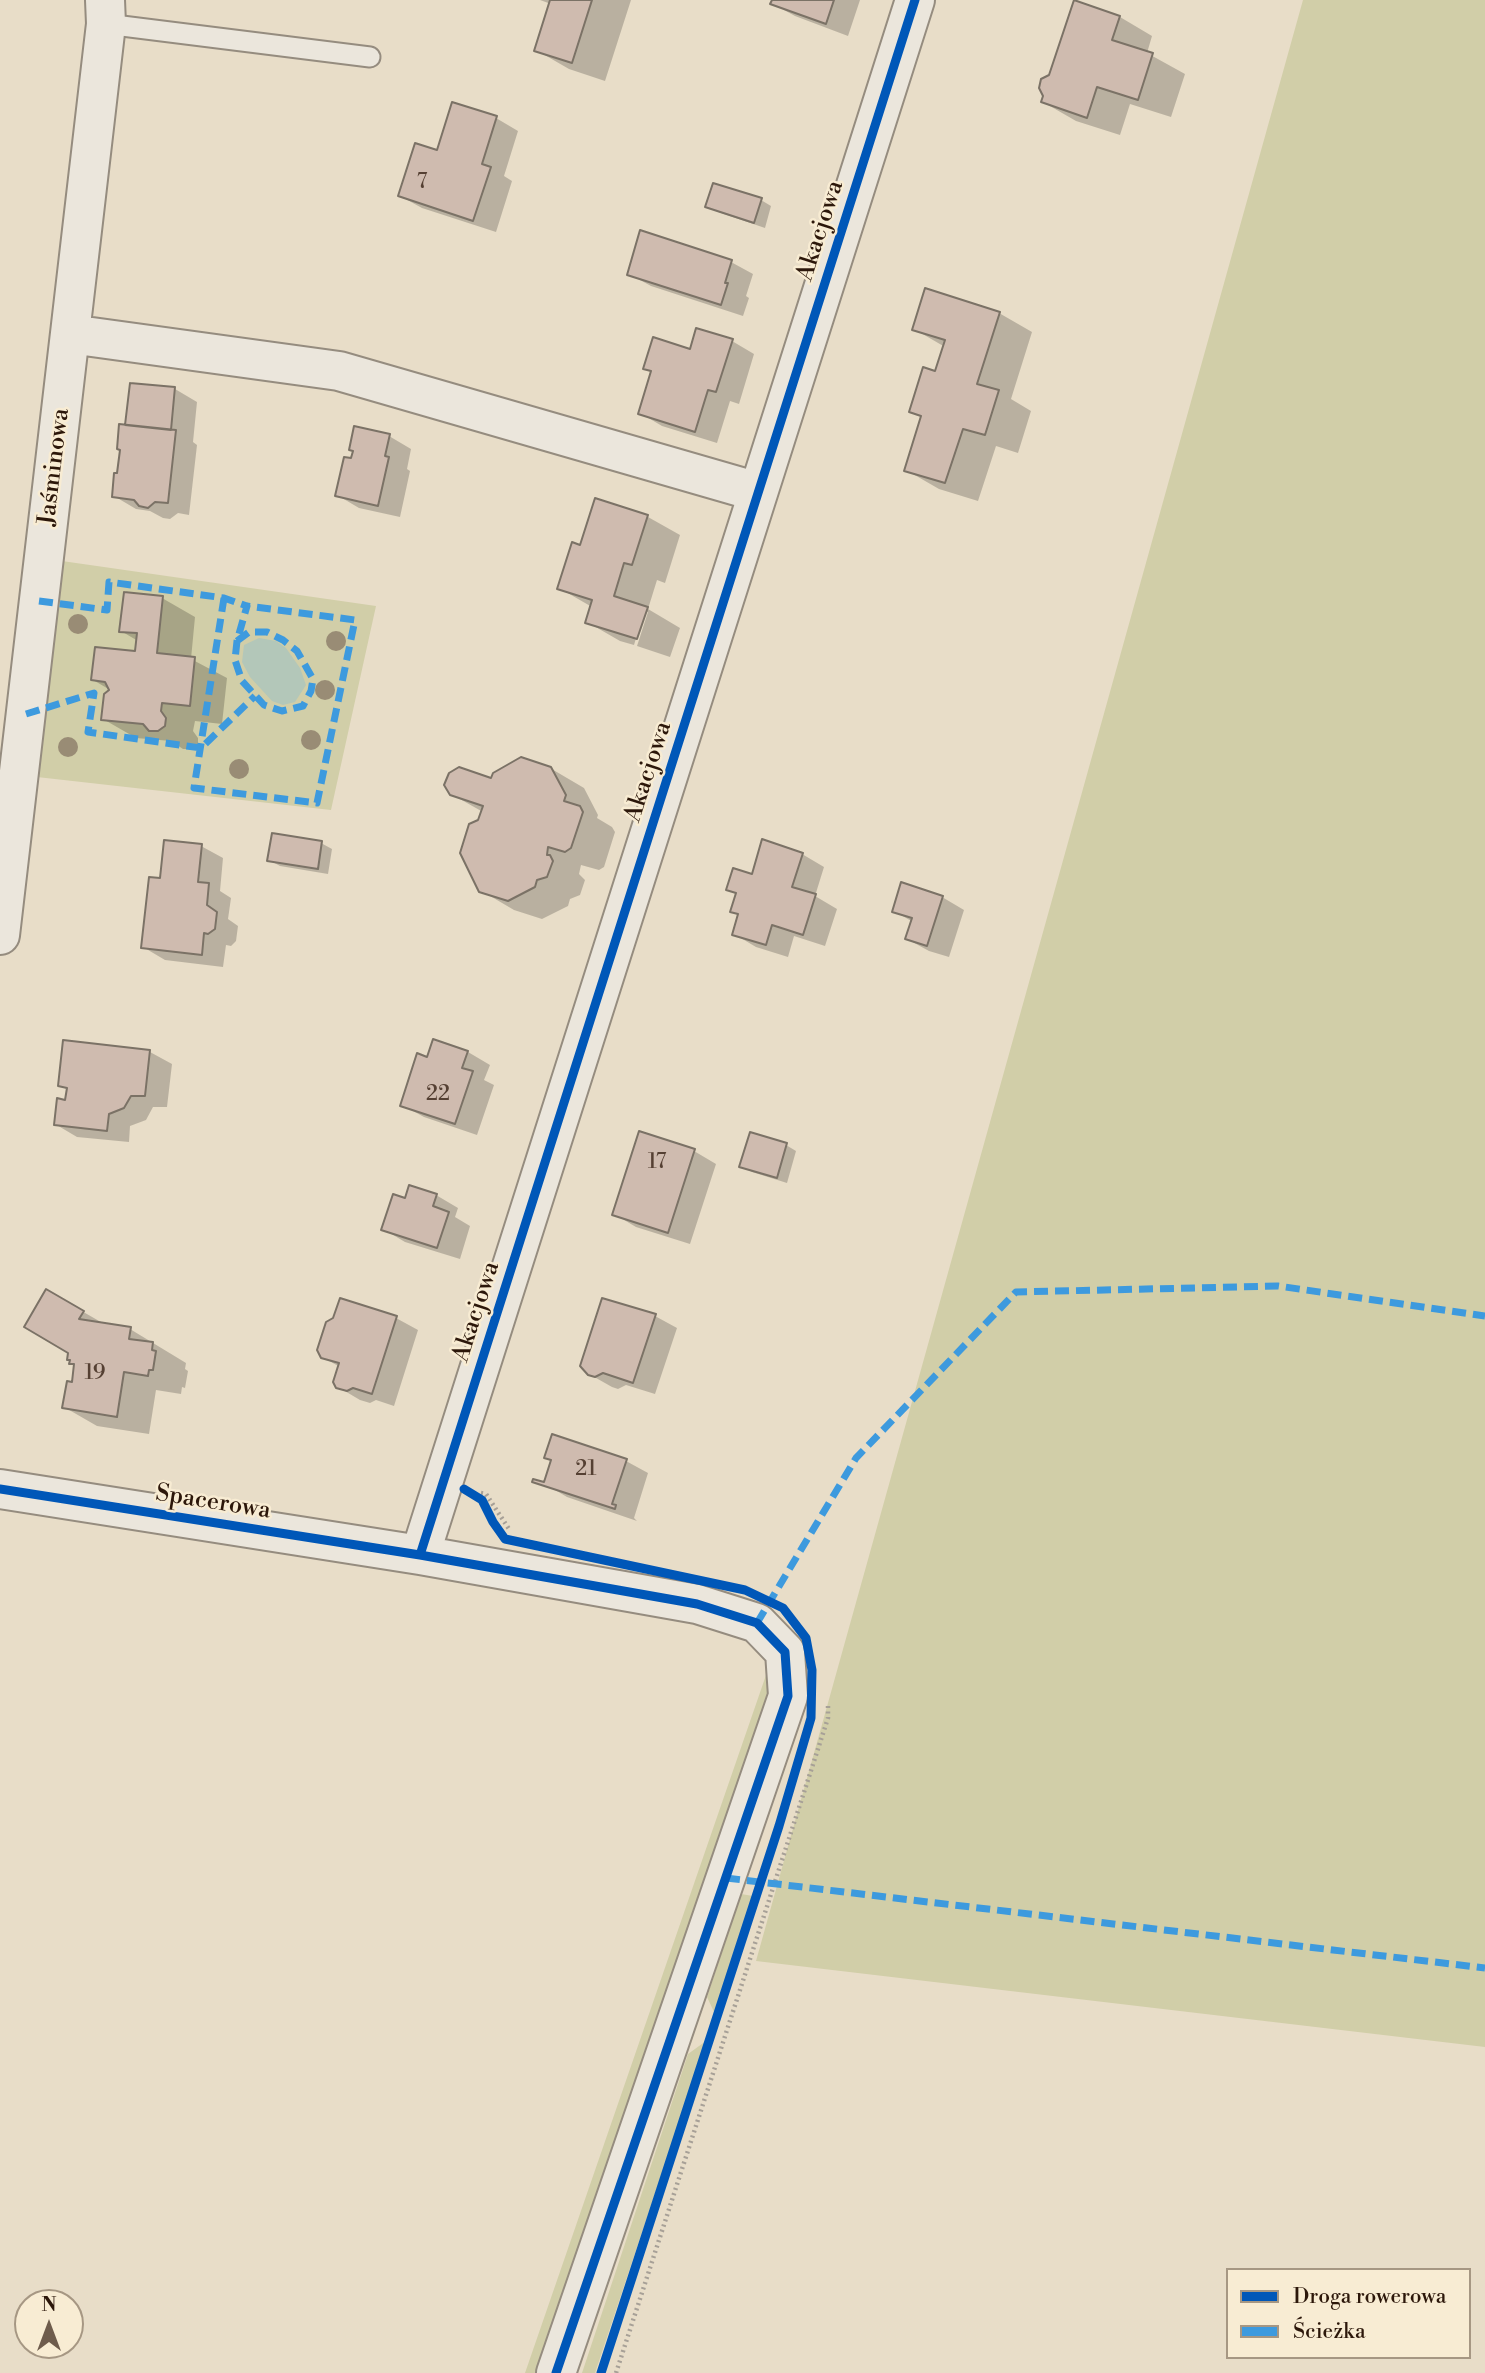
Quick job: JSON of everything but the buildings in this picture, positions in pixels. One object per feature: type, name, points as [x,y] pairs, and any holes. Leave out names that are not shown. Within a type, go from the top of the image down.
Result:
[{"type":"street","name":"Akacjowa","points":[[420,1555],[915,0]]},
{"type":"street","name":"Jaśminowa","points":[[0,935],[106,12]]},
{"type":"street","points":[[70,334],[339,371],[758,492]]},
{"type":"street","name":"Spacerowa","points":[[0,1489],[420,1555],[697,1604],[757,1623],[785,1652],[788,1696],[556,2373]]},
{"type":"lane","points":[[106,12],[370,57]]},
{"type":"path","points":[[473,1494],[482,1500],[505,1539]]},
{"type":"shaded area","points":[[1303,0],[1485,0],[1485,2047],[756,1961]]},
{"type":"shaded area","points":[[55,560],[376,606],[331,810],[28,776]]},
{"type":"shaded area","points":[[259,638],[276,641],[286,648],[300,668],[306,685],[295,702],[283,705],[272,701],[250,677],[242,662],[244,645]]},
{"type":"shaded area","points":[[774,1652],[779,1668],[543,2373],[525,2373]]},
{"type":"shaded area","points":[[741,1894],[753,1896],[715,2014],[707,1997]]},
{"type":"shaded area","points":[[706,2041],[595,2373],[582,2373],[688,2054]]},
{"type":"marked path","points":[[39,601],[107,610],[109,582],[224,598],[247,606],[237,641],[235,660],[242,681],[264,705],[282,711],[303,706],[311,691],[313,679],[297,651],[267,632],[249,632],[237,641]]},
{"type":"marked path","points":[[224,598],[194,788],[317,803],[355,620],[247,606]]},
{"type":"marked path","points":[[26,714],[94,693],[88,732],[201,748],[255,696]]},
{"type":"marked path","points":[[757,1623],[856,1458],[1016,1292],[1278,1286],[1485,1316]]},
{"type":"marked path","points":[[726,1878],[1485,1968]]},
{"type":"cycle path","points":[[420,1555],[915,0]]},
{"type":"cycle path","points":[[0,1489],[420,1555],[697,1604],[757,1623],[785,1652],[788,1696],[556,2373]]},
{"type":"cycle path","points":[[464,1489],[482,1500],[505,1539],[745,1590],[783,1608],[806,1638],[812,1670],[811,1718],[779,1826],[601,2373]]}]
